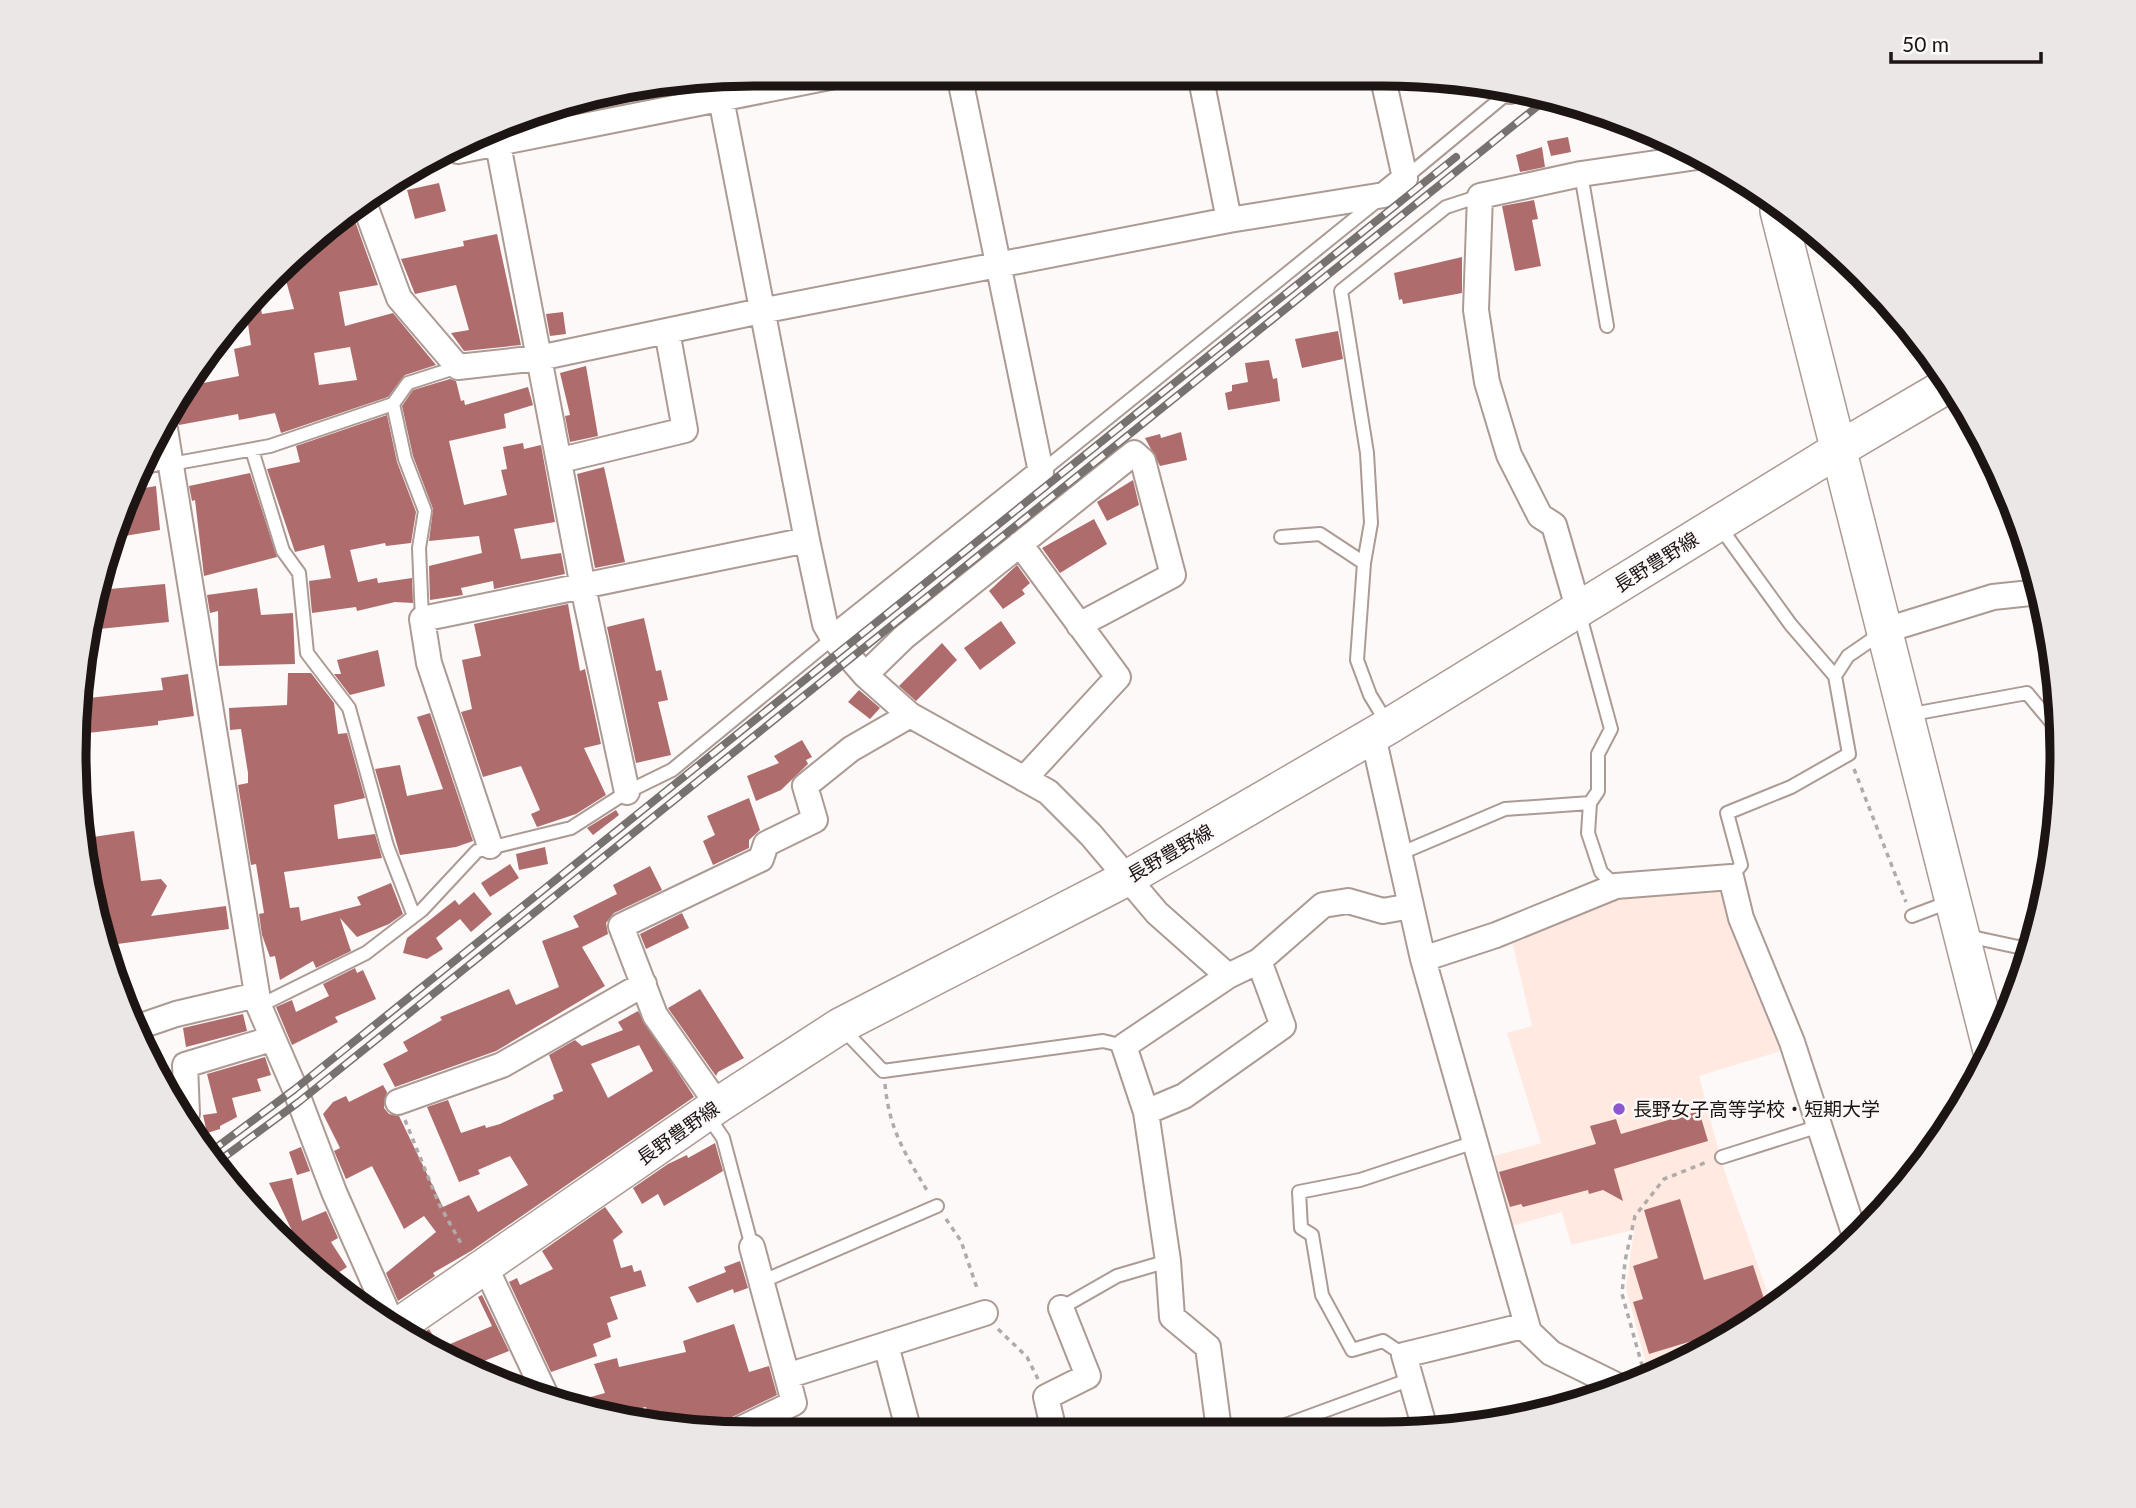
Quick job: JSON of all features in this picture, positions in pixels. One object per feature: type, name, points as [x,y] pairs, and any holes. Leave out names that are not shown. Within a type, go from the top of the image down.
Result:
[{"type":"main road","points":[[1781,218],[1841,447],[1987,1036]]},
{"type":"main road","name":"長野豊野線","points":[[403,1323],[482,1271],[712,1109],[840,1026],[1129,877],[1381,731],[1841,447],[1942,389]]},
{"type":"street","points":[[833,638],[1041,472],[961,86]]},
{"type":"street","points":[[1202,86],[1229,220]]},
{"type":"street","points":[[367,210],[399,298],[458,368],[539,358],[761,311],[1229,220],[1384,195],[1405,178],[1385,86]]},
{"type":"street","points":[[627,792],[583,587],[561,460],[497,139],[719,88],[807,540],[825,624],[833,638],[865,674],[911,715],[1048,792],[1129,877],[1157,914],[1228,975]]},
{"type":"street","points":[[1579,611],[1554,526],[1540,516],[1509,455],[1488,382],[1476,310],[1480,196],[1581,174],[1685,159]]},
{"type":"street","points":[[561,460],[685,430],[667,331]]},
{"type":"street","points":[[164,441],[162,460],[258,1000],[271,1039],[295,1089],[334,1192],[388,1313]]},
{"type":"street","points":[[865,674],[904,637],[1134,453],[1143,461],[1173,575],[1079,625]]},
{"type":"street","points":[[490,846],[429,663],[422,619],[807,540]]},
{"type":"street","points":[[1020,544],[1118,677],[1024,779]]},
{"type":"street","points":[[1886,630],[1993,597],[2030,593]]},
{"type":"street","points":[[712,1109],[655,1015],[621,926],[761,859],[766,844],[816,820],[805,786],[851,749],[911,715]]},
{"type":"street","points":[[1381,731],[1399,854],[1423,960],[1529,1332],[1551,1353],[1610,1382]]},
{"type":"street","points":[[1423,960],[1616,886],[1731,877],[1741,918],[1791,1042],[1853,1229]]},
{"type":"street","points":[[1218,1422],[1208,1347],[1172,1317],[1168,1261],[1146,1112],[1124,1046],[1228,975],[1259,961],[1323,905],[1348,901],[1384,911],[1411,906]]},
{"type":"street","points":[[1146,1112],[1184,1096],[1283,1026],[1259,961]]},
{"type":"street","points":[[398,1102],[502,1065],[644,984]]},
{"type":"street","points":[[144,1025],[176,1014],[258,1000]]},
{"type":"street","points":[[187,1107],[185,1065],[271,1039]]},
{"type":"street","points":[[752,1248],[794,1403],[755,1422]]},
{"type":"street","points":[[482,1271],[542,1388]]},
{"type":"street","points":[[1052,1422],[1046,1397],[1088,1376],[1061,1308]]},
{"type":"street","points":[[787,1376],[985,1313]]},
{"type":"street","points":[[1423,1421],[1404,1355],[1527,1325]]},
{"type":"street","points":[[886,1345],[906,1422]]},
{"type":"lane","points":[[1405,178],[1500,97]]},
{"type":"lane","points":[[1581,174],[1607,326]]},
{"type":"lane","points":[[1041,472],[1384,195]]},
{"type":"lane","points":[[1381,731],[1357,660],[1364,563],[1371,523],[1367,453],[1341,290],[1446,207],[1480,196]]},
{"type":"lane","points":[[162,460],[270,446],[393,404],[408,383],[458,368]]},
{"type":"lane","points":[[393,404],[405,459],[425,511],[419,548],[422,619]]},
{"type":"lane","points":[[252,450],[283,551],[299,573],[307,653],[349,708],[387,846],[414,916]]},
{"type":"lane","points":[[1718,524],[1791,625],[1835,676],[1849,754],[1791,787],[1727,813],[1741,865],[1731,877]]},
{"type":"lane","points":[[1281,537],[1320,534],[1364,563]]},
{"type":"lane","points":[[1579,611],[1611,729],[1598,754],[1598,791],[1590,803],[1588,833],[1601,872],[1616,886]]},
{"type":"lane","points":[[1835,676],[1848,656],[1886,630]]},
{"type":"lane","points":[[258,1000],[366,953],[414,916],[477,851],[571,828],[627,792],[672,770],[833,638]]},
{"type":"lane","points":[[1907,715],[2027,693],[2049,720]]},
{"type":"lane","points":[[1399,854],[1505,809],[1590,803]]},
{"type":"lane","points":[[1912,916],[1953,900]]},
{"type":"lane","points":[[1963,935],[2022,946]]},
{"type":"lane","points":[[840,1026],[883,1071],[1103,1041],[1124,1046]]},
{"type":"lane","points":[[712,1109],[723,1138],[752,1248]]},
{"type":"lane","points":[[1722,1157],[1807,1130],[1819,1122]]},
{"type":"lane","points":[[1404,1355],[1383,1341],[1352,1350],[1322,1295],[1312,1235],[1301,1228],[1299,1192],[1360,1180],[1475,1142]]},
{"type":"lane","points":[[761,1282],[937,1206]]},
{"type":"lane","points":[[1061,1308],[1117,1276],[1168,1261]]},
{"type":"lane","points":[[1294,1422],[1411,1379]]},
{"type":"path","points":[[1849,754],[1912,916]]},
{"type":"path","points":[[883,1071],[888,1115],[899,1144],[961,1241],[985,1313],[1027,1357],[1046,1397]]},
{"type":"path","points":[[398,1102],[439,1204],[482,1271]]},
{"type":"path","points":[[1643,1369],[1622,1294],[1625,1261],[1635,1216],[1664,1179],[1722,1157]]},
{"type":"shaded area","name":"長野女子高等学校・短期大学","points":[[1723,886],[1787,1049],[1699,1076],[1723,1167],[1770,1298],[1716,1333],[1647,1367],[1626,1288],[1634,1230],[1571,1245],[1562,1212],[1511,1226],[1494,1156],[1541,1143],[1507,1033],[1532,1026],[1511,937],[1633,893]]},
{"type":"building","points":[[1568,137],[1571,152],[1551,156],[1547,141]]},
{"type":"building","points":[[1542,147],[1545,167],[1520,172],[1516,155]]},
{"type":"building","points":[[439,183],[446,211],[415,219],[407,190]]},
{"type":"building","points":[[1534,200],[1538,219],[1532,220],[1541,266],[1515,271],[1502,206]]},
{"type":"building","points":[[354,219],[378,285],[339,292],[345,326],[393,313],[436,365],[405,375],[388,397],[281,433],[275,413],[239,420],[238,414],[179,425],[176,418],[197,384],[239,376],[234,349],[251,345],[247,319],[260,304],[262,314],[294,309],[285,277]],"holes":[[[350,347],[357,380],[319,385],[314,353]]]},
{"type":"building","points":[[497,234],[521,345],[464,351],[451,333],[469,330],[456,285],[415,294],[401,259],[464,246],[463,241]]},
{"type":"building","points":[[1462,257],[1462,293],[1403,304],[1402,299],[1399,300],[1394,273]]},
{"type":"building","points":[[563,312],[566,334],[550,336],[546,314]]},
{"type":"building","points":[[1338,331],[1343,359],[1302,368],[1295,339]]},
{"type":"building","points":[[1269,360],[1273,379],[1277,378],[1280,401],[1228,410],[1225,393],[1232,391],[1232,385],[1248,382],[1245,363]]},
{"type":"building","points":[[586,366],[598,436],[570,442],[565,416],[570,415],[560,373]]},
{"type":"building","points":[[450,379],[456,381],[461,401],[464,400],[465,405],[528,387],[533,405],[504,414],[506,428],[449,441],[464,505],[507,495],[501,470],[507,469],[503,447],[523,443],[524,449],[541,445],[555,522],[514,529],[521,559],[561,553],[565,574],[494,589],[493,581],[461,588],[463,595],[430,600],[429,566],[482,553],[479,536],[429,541],[433,509],[413,456],[402,406],[413,390]]},
{"type":"building","points":[[387,415],[397,462],[416,512],[411,543],[386,546],[385,543],[350,550],[358,582],[377,578],[378,583],[412,578],[413,603],[395,602],[357,611],[356,607],[312,613],[309,581],[331,578],[324,545],[295,552],[267,469],[300,462],[296,446]]},
{"type":"building","points":[[1181,432],[1187,460],[1160,466],[1145,438],[1160,434],[1161,438]]},
{"type":"building","points":[[604,467],[625,562],[595,568],[577,474]]},
{"type":"building","points":[[250,473],[277,557],[204,576],[195,500],[192,501],[189,486]]},
{"type":"building","points":[[1133,480],[1139,505],[1107,521],[1097,502]]},
{"type":"building","points":[[156,486],[160,530],[122,536],[137,498],[141,489]]},
{"type":"building","points":[[1094,519],[1107,544],[1060,573],[1042,548]]},
{"type":"building","points":[[1017,565],[1030,583],[1022,590],[1025,594],[1003,609],[989,591]]},
{"type":"building","points":[[165,584],[169,622],[98,629],[107,589]]},
{"type":"building","points":[[257,588],[261,615],[293,613],[295,664],[219,666],[218,611],[210,613],[207,595]]},
{"type":"building","points":[[568,604],[580,671],[585,669],[601,744],[584,748],[606,795],[576,814],[537,827],[531,814],[540,810],[521,766],[483,777],[461,712],[472,709],[462,660],[481,656],[474,624]]},
{"type":"building","points":[[644,618],[656,671],[661,670],[668,700],[658,702],[671,755],[636,763],[607,627]]},
{"type":"building","points":[[1001,621],[1016,643],[980,670],[964,648]]},
{"type":"building","points":[[942,643],[957,660],[916,701],[899,686]]},
{"type":"building","points":[[378,650],[385,686],[350,695],[334,674],[341,674],[337,660]]},
{"type":"building","points":[[288,673],[311,673],[334,703],[338,734],[347,733],[365,798],[334,805],[338,839],[375,834],[382,858],[284,872],[290,908],[299,907],[301,921],[361,905],[357,897],[391,883],[403,914],[389,924],[357,937],[340,918],[351,951],[316,968],[313,961],[280,980],[275,956],[270,957],[262,935],[259,914],[264,913],[256,864],[251,865],[238,785],[248,783],[248,773],[241,729],[230,730],[229,708],[287,705]]},
{"type":"building","points":[[188,674],[194,716],[158,721],[158,725],[86,733],[88,698],[163,690],[161,678]]},
{"type":"building","points":[[859,690],[880,708],[870,719],[848,702]]},
{"type":"building","points":[[430,713],[473,841],[456,847],[400,855],[375,769],[400,765],[407,796],[443,789],[417,717]]},
{"type":"building","points":[[802,740],[812,757],[806,760],[808,764],[781,790],[756,801],[747,776],[779,763],[774,756]]},
{"type":"building","points":[[749,798],[760,830],[749,840],[749,848],[713,865],[703,841],[715,835],[707,816]]},
{"type":"building","points":[[616,810],[619,815],[593,835],[587,828]]},
{"type":"building","points":[[134,831],[141,881],[161,879],[167,886],[151,916],[226,906],[229,929],[114,944],[91,837]]},
{"type":"building","points":[[545,847],[548,864],[519,870],[516,854]]},
{"type":"building","points":[[510,864],[519,878],[490,897],[481,883]]},
{"type":"building","points":[[650,866],[662,890],[614,913],[606,923],[608,934],[582,947],[605,986],[496,1051],[395,1087],[383,1064],[408,1051],[403,1042],[442,1020],[440,1017],[509,989],[516,1005],[559,987],[542,941],[579,927],[573,916],[617,894],[613,885]]},
{"type":"building","points":[[474,892],[492,914],[471,932],[460,919],[436,938],[443,949],[427,959],[403,953],[407,938],[455,900],[459,905]]},
{"type":"building","points":[[682,913],[689,928],[646,949],[640,934]]},
{"type":"building","points":[[355,968],[357,973],[363,970],[376,999],[335,1017],[338,1022],[292,1045],[276,1007],[292,1000],[296,1012],[329,996],[323,984]]},
{"type":"building","points":[[700,989],[744,1058],[718,1072],[716,1076],[668,1008]]},
{"type":"building","points":[[638,1011],[694,1097],[471,1251],[433,1273],[435,1276],[398,1301],[386,1273],[436,1232],[424,1216],[404,1229],[372,1166],[346,1179],[334,1151],[340,1148],[323,1114],[333,1102],[346,1096],[349,1102],[383,1085],[387,1092],[384,1108],[389,1114],[399,1116],[443,1207],[469,1195],[478,1212],[528,1185],[510,1156],[478,1170],[480,1174],[459,1182],[427,1107],[448,1100],[461,1133],[485,1125],[486,1128],[500,1124],[554,1099],[553,1095],[563,1091],[549,1055],[575,1040],[582,1046],[623,1030],[618,1022]],"holes":[[[639,1045],[653,1071],[608,1098],[591,1064]]]},
{"type":"building","points":[[243,1014],[247,1031],[186,1047],[183,1028]]},
{"type":"building","points":[[265,1057],[271,1075],[257,1079],[261,1091],[232,1098],[237,1117],[220,1126],[220,1129],[207,1133],[203,1115],[217,1113],[207,1074]]},
{"type":"building","points":[[1699,1111],[1708,1141],[1614,1169],[1623,1201],[1603,1190],[1589,1194],[1588,1190],[1523,1207],[1521,1204],[1510,1207],[1499,1172],[1596,1144],[1590,1126],[1616,1119],[1621,1134]]},
{"type":"building","points":[[715,1143],[723,1171],[664,1206],[658,1194],[642,1204],[633,1188],[668,1164],[687,1155],[688,1158]]},
{"type":"building","points":[[301,1147],[310,1171],[297,1175],[289,1152]]},
{"type":"building","points":[[292,1178],[302,1221],[326,1211],[338,1238],[331,1242],[347,1267],[336,1275],[297,1242],[269,1183]]},
{"type":"building","points":[[1680,1199],[1704,1280],[1753,1265],[1765,1301],[1713,1335],[1649,1354],[1633,1302],[1643,1299],[1633,1266],[1658,1258],[1644,1210]]},
{"type":"building","points":[[605,1207],[623,1232],[613,1240],[621,1268],[632,1265],[634,1272],[641,1270],[646,1286],[610,1297],[618,1319],[607,1323],[611,1337],[593,1344],[597,1356],[551,1372],[509,1282],[517,1278],[520,1285],[553,1269],[542,1251]]},
{"type":"building","points":[[740,1261],[748,1288],[734,1293],[733,1289],[697,1303],[688,1287],[726,1272],[724,1267]]},
{"type":"building","points":[[482,1295],[509,1351],[480,1363],[445,1346],[492,1326],[478,1297]]},
{"type":"building","points":[[734,1324],[749,1372],[769,1366],[777,1395],[725,1421],[667,1417],[648,1413],[646,1407],[632,1410],[582,1399],[605,1393],[594,1364],[617,1358],[619,1367],[686,1352],[683,1341]]},
{"type":"building","points":[[429,1329],[437,1342],[422,1334]]},
{"type":"railway","points":[[222,1158],[300,1101],[1539,105]]},
{"type":"railway","points":[[215,1149],[295,1089],[1456,157]]},
{"type":"place","name":"長野女子高等学校・短期大学","points":[[1619,1109]]}]
